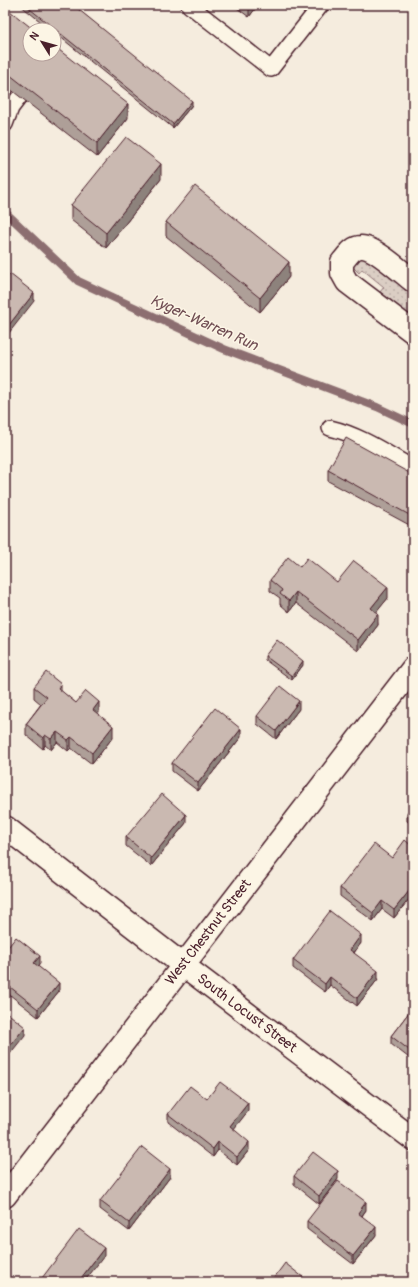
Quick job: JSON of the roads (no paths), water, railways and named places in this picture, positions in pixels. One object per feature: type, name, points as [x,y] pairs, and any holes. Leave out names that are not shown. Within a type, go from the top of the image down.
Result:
[{"type":"street","points":[[411,274],[369,249],[360,247],[351,251],[342,262],[342,273],[347,282],[413,332]]},
{"type":"street","name":"West Chestnut Street","points":[[5,1196],[413,668]]},
{"type":"street","name":"South Locust Street","points":[[5,827],[183,965],[413,1139]]},
{"type":"lane","points":[[189,5],[271,68],[321,5]]},
{"type":"lane","points":[[5,124],[11,108],[47,62]]},
{"type":"lane","points":[[330,428],[357,437],[413,468]]},
{"type":"waterway","name":"Kyger-Warren Run","points":[[5,212],[78,281],[224,349],[377,407],[413,424]]}]
